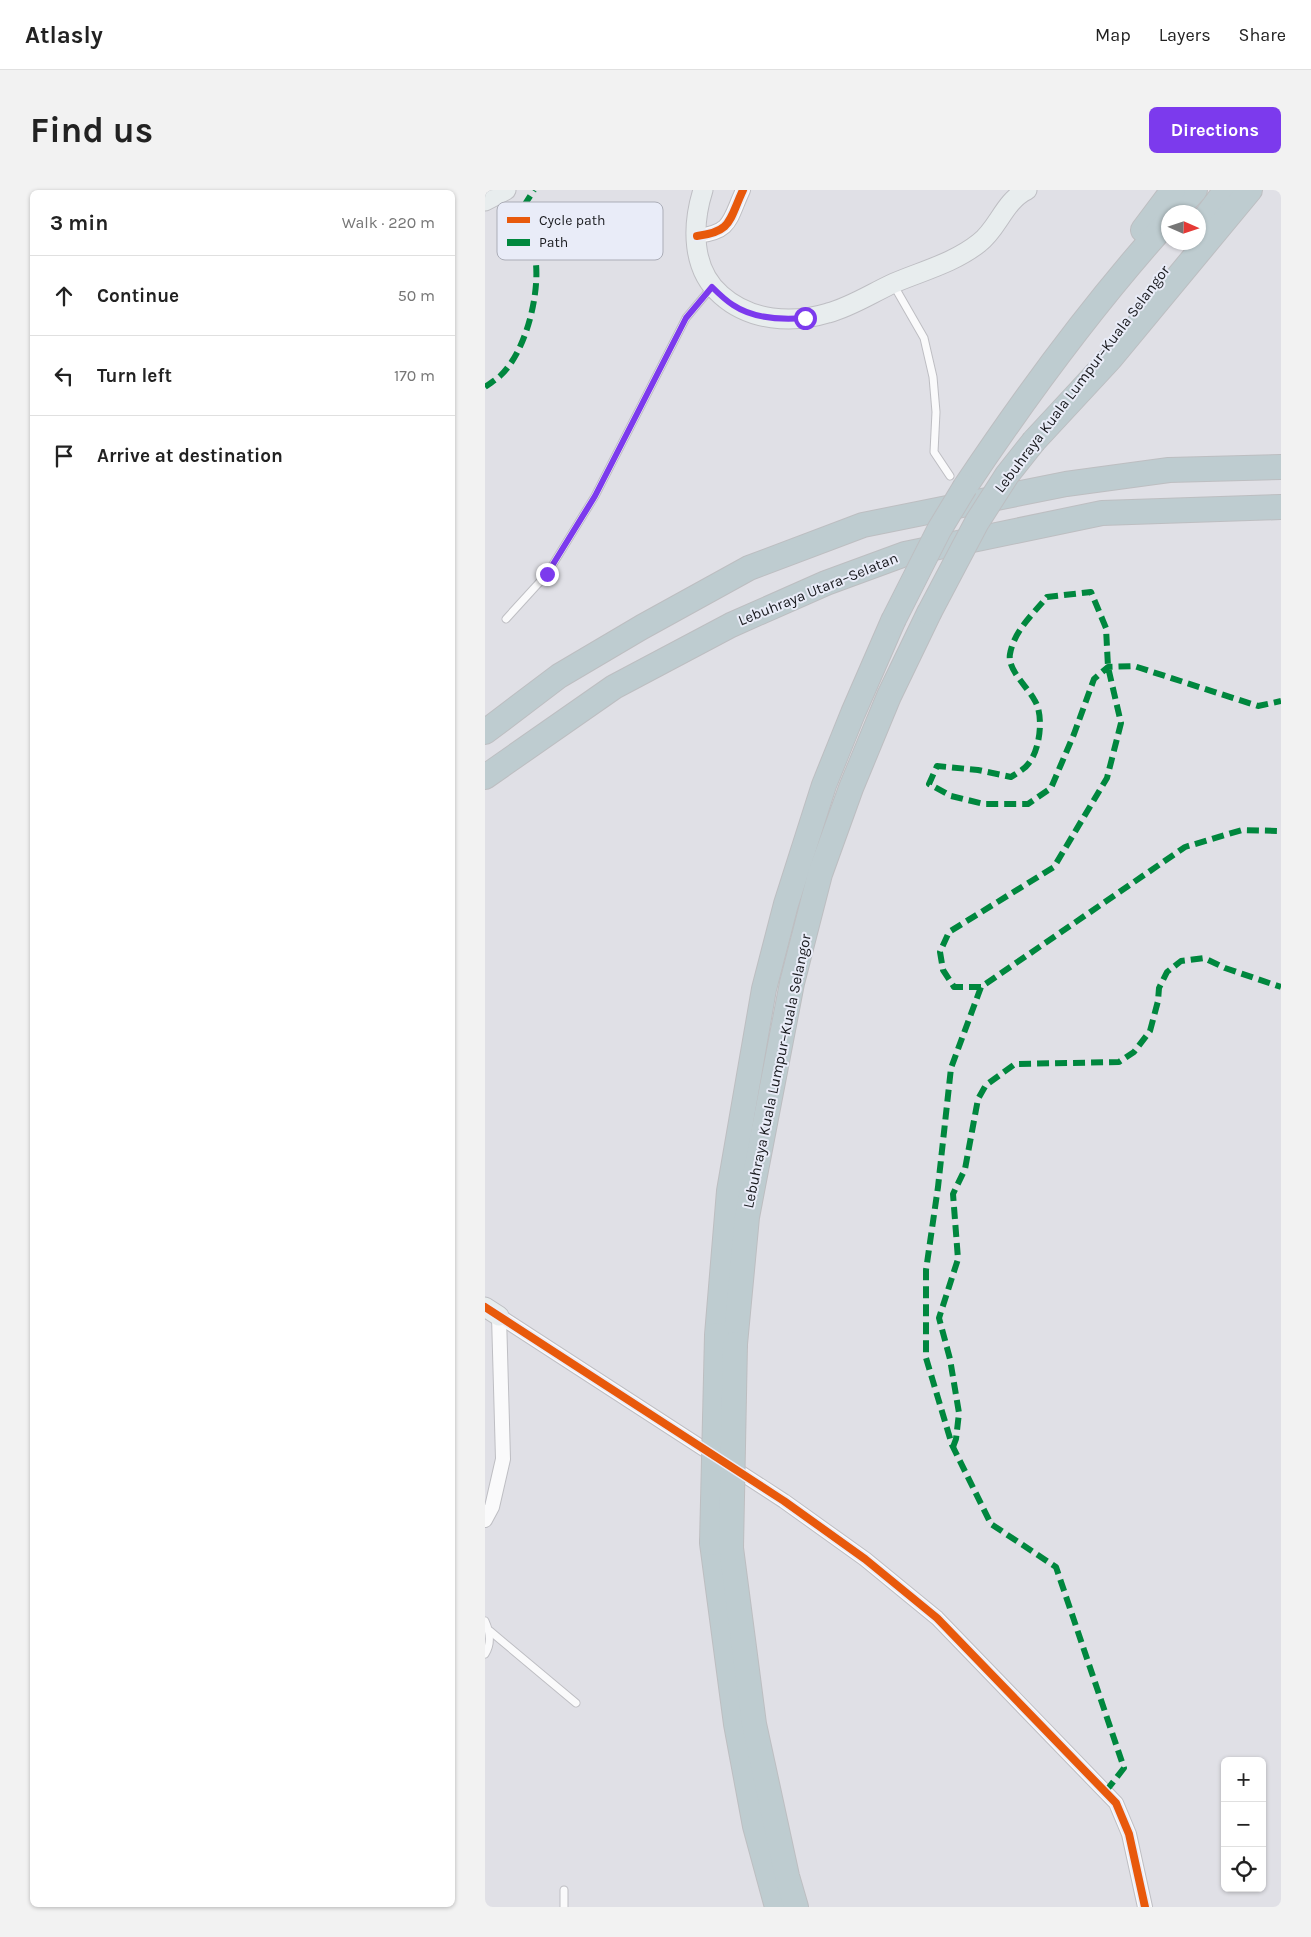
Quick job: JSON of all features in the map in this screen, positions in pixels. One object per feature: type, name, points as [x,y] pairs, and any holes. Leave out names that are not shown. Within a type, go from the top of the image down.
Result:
[{"type":"highway","points":[[1119,276],[1131,246],[1173,190]]},
{"type":"highway","points":[[1181,205],[1195,190]]},
{"type":"highway","points":[[1206,217],[1226,190]]},
{"type":"highway","points":[[1034,441],[1111,359],[1250,190]]},
{"type":"highway","name":"Lebuhraya Kuala Lumpur–Kuala Selangor","points":[[777,1907],[755,1826],[736,1724],[722,1546],[729,1191],[764,989],[786,904],[824,785],[893,621],[939,530],[1001,432],[1119,276],[1161,229]]},
{"type":"highway","name":"Lebuhraya Kuala Lumpur–Kuala Selangor","points":[[726,1339],[747,1217],[792,983],[820,874],[855,779],[889,696],[929,613],[977,522],[1007,475],[1180,250]]},
{"type":"highway","points":[[485,732],[559,676],[642,627],[749,568],[863,525],[1085,481],[1169,470],[1281,467]]},
{"type":"highway","name":"Lebuhraya Utara–Selatan","points":[[485,777],[614,687],[731,624],[826,583],[905,554],[1101,513],[1281,507]]},
{"type":"highway","name":"Lebuhraya Kuala Lumpur–Kuala Selangor","points":[[722,1546],[754,1724],[787,1876],[796,1907]]},
{"type":"main road","points":[[485,201],[506,190]]},
{"type":"main road","points":[[703,190],[697,210],[697,253],[701,269],[712,287],[733,305],[748,313],[788,319],[829,313],[954,259],[981,242],[1008,205],[1027,190]]},
{"type":"street","points":[[697,236],[715,234],[726,226],[743,190]]},
{"type":"street","points":[[492,1311],[784,1501],[865,1559],[937,1618],[1116,1803],[1129,1834],[1145,1907]]},
{"type":"street","points":[[485,1520],[492,1508],[503,1459],[492,1311]]},
{"type":"lane","points":[[893,284],[924,338],[933,377],[936,412],[934,452],[950,476]]},
{"type":"lane","points":[[506,619],[547,574],[595,496],[686,318],[712,287]]},
{"type":"lane","points":[[485,1620],[490,1631],[575,1703]]},
{"type":"lane","points":[[485,1654],[489,1647],[490,1631]]},
{"type":"lane","points":[[564,1890],[564,1907]]},
{"type":"marked path","points":[[526,202],[534,190]]},
{"type":"marked path","points":[[485,387],[501,375],[510,365],[529,324],[535,292],[535,260]]},
{"type":"marked path","points":[[981,987],[954,987],[943,970],[940,952],[949,932],[1054,867],[1107,778],[1121,723],[1108,667],[1106,628],[1091,592],[1047,597],[1020,630],[1015,638],[1010,654],[1010,660],[1015,672],[1038,707],[1040,724],[1038,741],[1033,757],[1023,769],[1011,777],[978,770],[937,766],[929,784],[951,796],[984,804],[1028,804],[1051,788],[1074,734],[1094,679],[1108,667],[1134,666],[1258,706],[1281,701]]},
{"type":"marked path","points":[[1106,1791],[1124,1768],[1056,1567],[991,1524],[952,1445],[926,1358],[926,1270],[938,1187],[951,1068],[981,987],[1185,847],[1242,830],[1281,831]]},
{"type":"marked path","points":[[953,1447],[956,1439],[959,1413],[950,1359],[939,1318],[958,1259],[953,1194],[965,1169],[978,1099],[986,1085],[1015,1064],[1119,1062],[1134,1052],[1150,1031],[1158,1001],[1159,988],[1167,972],[1181,961],[1204,958],[1225,968],[1281,987]]},
{"type":"cycle path","points":[[697,236],[723,228],[732,217],[743,190]]},
{"type":"cycle path","points":[[485,1307],[784,1501],[865,1559],[937,1618],[1116,1803],[1129,1834],[1145,1907]]},
{"type":"route","points":[[547,574],[595,496],[686,318],[712,287],[733,305],[748,313],[788,319],[805,318]]}]
